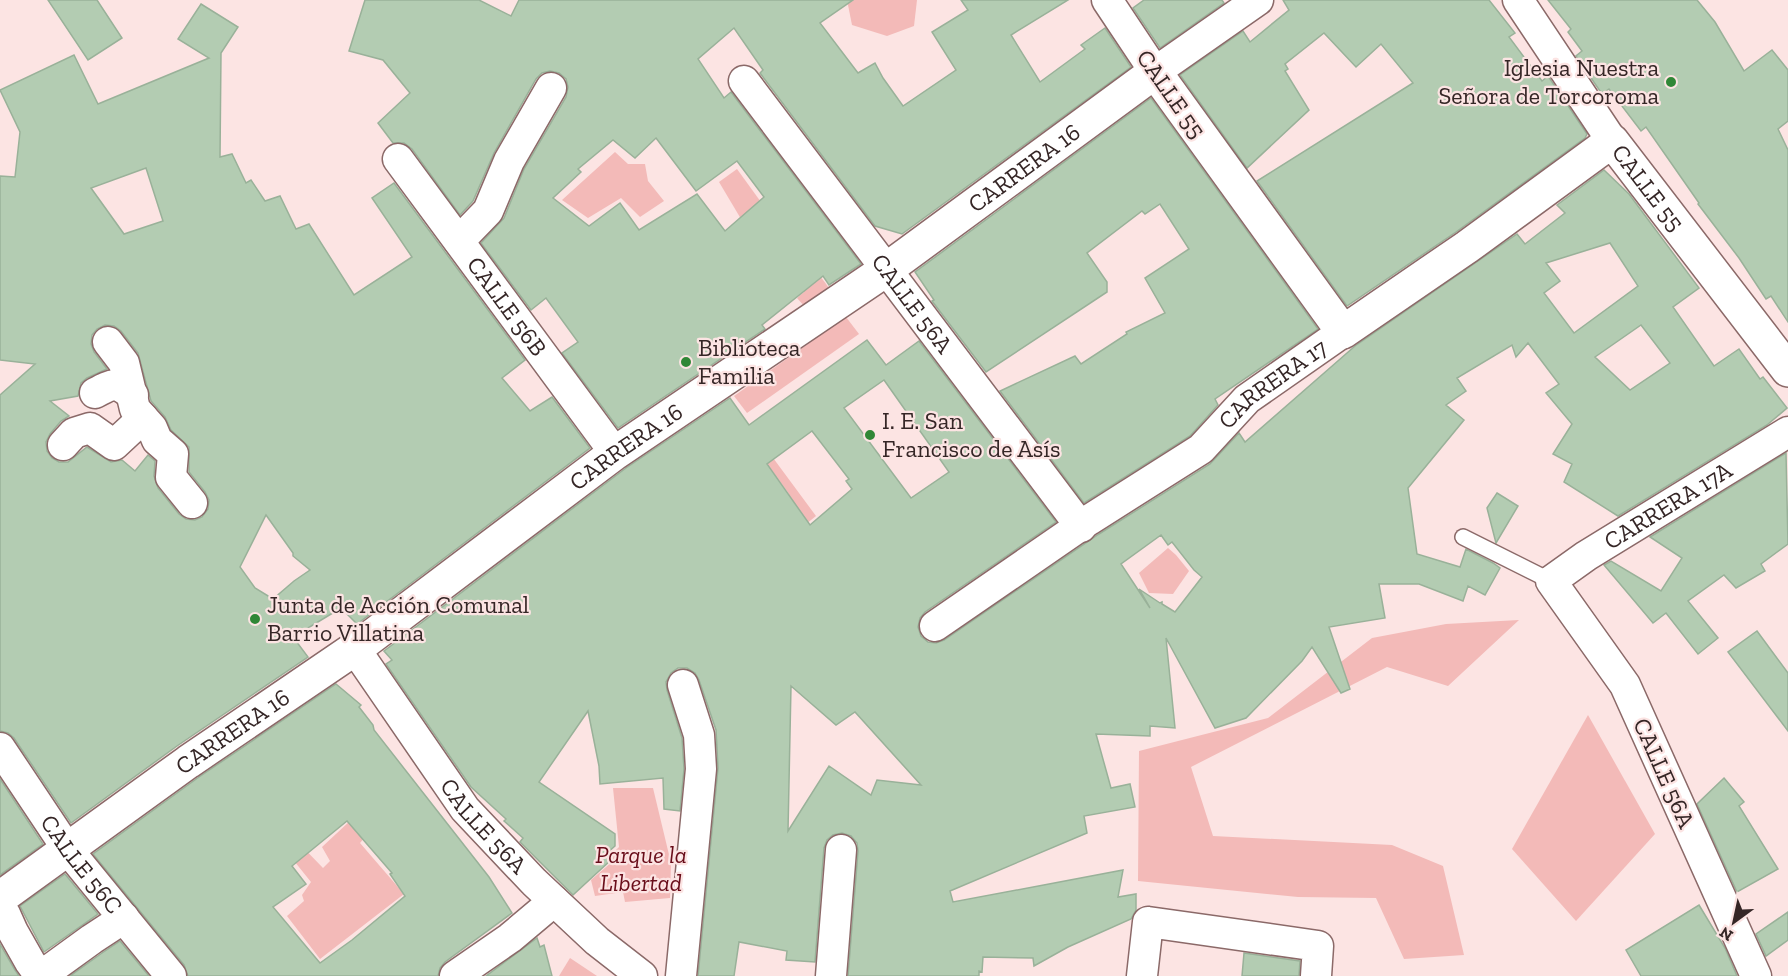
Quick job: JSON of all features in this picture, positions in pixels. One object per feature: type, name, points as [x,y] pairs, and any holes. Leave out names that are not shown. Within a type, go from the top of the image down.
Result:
[{"type":"street","name":"CALLE 55","points":[[1107,0],[1155,72],[1343,332]]},
{"type":"street","name":"CARRERA 16","points":[[0,898],[188,762],[355,649],[615,453],[887,269],[1155,72],[1258,0]]},
{"type":"street","name":"CALLE 55","points":[[1518,0],[1612,141],[1788,370]]},
{"type":"street","name":"CALLE 56A","points":[[744,81],[1081,527]]},
{"type":"street","points":[[459,242],[488,211],[509,162],[551,88]]},
{"type":"street","name":"CARRERA 17","points":[[935,626],[1201,448],[1247,399],[1467,247],[1612,141]]},
{"type":"street","name":"CALLE 56B","points":[[398,159],[615,453]]},
{"type":"street","points":[[63,445],[74,433],[90,428],[114,446],[138,406],[124,363],[108,342]]},
{"type":"street","points":[[95,393],[111,385],[119,385],[138,406],[152,428],[156,440],[173,453],[171,477],[192,502]]},
{"type":"street","name":"CARRERA 17A","points":[[1551,581],[1586,556],[1788,432]]},
{"type":"street","name":"CALLE 56A","points":[[1551,581],[1625,685],[1756,976]]},
{"type":"street","name":"CALLE 56A","points":[[355,649],[465,809],[554,901],[600,944],[642,976]]},
{"type":"street","points":[[681,976],[701,769],[699,735],[683,685]]},
{"type":"street","name":"CALLE 56C","points":[[0,747],[68,850],[171,976]]},
{"type":"street","points":[[831,976],[841,850]]},
{"type":"street","points":[[455,976],[510,938],[554,901]]},
{"type":"street","points":[[0,908],[6,914],[30,962],[41,976],[124,918]]},
{"type":"street","points":[[1142,976],[1148,922],[1318,946],[1316,976]]},
{"type":"lane","points":[[1463,537],[1551,581]]},
{"type":"green space","points":[[847,0],[917,0],[914,26],[887,36],[852,25]]},
{"type":"green space","points":[[615,152],[628,164],[645,164],[648,181],[664,201],[640,217],[621,198],[588,218],[562,200]]},
{"type":"green space","points":[[737,169],[766,209],[744,224],[719,182]]},
{"type":"green space","points":[[786,230],[829,288],[805,307],[797,298],[804,292],[799,285]]},
{"type":"green space","points":[[846,317],[859,334],[747,413],[734,396]]},
{"type":"green space","points":[[765,447],[816,516],[795,533],[768,510],[789,494],[758,451]]},
{"type":"green space","points":[[1168,548],[1189,571],[1173,594],[1149,593],[1139,573]]},
{"type":"green space","points":[[1519,620],[1448,686],[1387,667],[1191,767],[1213,836],[1392,845],[1443,866],[1464,955],[1404,959],[1376,898],[1298,897],[1138,881],[1139,751],[1268,718],[1372,638],[1446,624]]},
{"type":"green space","points":[[1588,715],[1655,834],[1576,921],[1512,849]]},
{"type":"green space","name":"Parque la Libertad","points":[[613,788],[653,788],[671,863],[670,898],[625,902],[623,892],[595,896],[591,880],[613,861],[611,855],[619,847]]},
{"type":"green space","points":[[351,820],[371,830],[360,843],[404,894],[320,959],[287,916],[304,901],[302,895],[311,882],[266,826],[290,834],[323,868],[330,861],[322,847]]},
{"type":"green space","points":[[570,958],[597,976],[559,976]]},
{"type":"building","points":[[48,0],[97,0],[122,38],[88,60]]},
{"type":"building","points":[[365,0],[479,0],[511,16],[519,0],[853,0],[820,23],[858,73],[875,63],[903,106],[956,70],[932,32],[968,10],[961,0],[1068,0],[1011,35],[1040,82],[1085,49],[1081,45],[1105,28],[1131,67],[902,234],[875,226],[760,73],[763,70],[734,28],[698,59],[724,98],[731,92],[861,264],[829,285],[823,276],[762,325],[765,329],[618,428],[562,353],[578,342],[546,298],[531,310],[481,243],[504,218],[524,169],[566,97],[568,87],[566,79],[559,73],[550,71],[542,73],[536,79],[494,153],[473,201],[460,215],[412,149],[404,143],[393,143],[378,123],[410,93],[383,60],[349,51]],"holes":[[[656,138],[696,191],[737,161],[764,197],[725,231],[697,194],[639,230],[620,203],[589,226],[553,198],[581,172],[578,169],[613,140],[635,158]]]},
{"type":"building","points":[[1144,0],[1222,0],[1224,3],[1160,48],[1133,8]]},
{"type":"building","points":[[1283,0],[1489,0],[1515,33],[1509,37],[1542,81],[1548,76],[1587,134],[1585,138],[1456,232],[1347,306],[1257,181],[1413,83],[1381,44],[1356,67],[1324,33],[1285,64],[1288,69],[1285,71],[1309,110],[1247,168],[1180,75],[1243,31],[1250,42],[1289,10]]},
{"type":"building","points":[[1548,0],[1697,0],[1715,22],[1744,71],[1772,50],[1788,70],[1788,121],[1778,129],[1788,150],[1788,322],[1771,296],[1766,299],[1646,127],[1641,131],[1609,89],[1602,94],[1576,56],[1582,51],[1568,32],[1571,29]]},
{"type":"building","points":[[201,4],[238,27],[221,53],[220,157],[232,154],[246,183],[251,180],[265,201],[280,196],[296,229],[309,224],[354,295],[412,257],[372,198],[394,183],[525,360],[502,378],[530,411],[552,397],[590,448],[357,624],[341,608],[293,637],[308,657],[177,746],[71,823],[14,738],[0,731],[0,395],[35,364],[0,360],[0,176],[15,177],[20,132],[0,90],[74,55],[98,104],[209,58],[178,39]],"holes":[[[146,168],[163,221],[124,234],[91,188]],[[105,325],[114,326],[121,331],[138,353],[151,401],[165,417],[171,430],[189,447],[189,472],[209,500],[208,509],[202,517],[195,520],[186,519],[179,514],[158,488],[154,476],[155,461],[148,455],[135,471],[122,460],[111,462],[87,447],[68,462],[59,462],[47,451],[46,442],[50,434],[61,421],[69,416],[50,401],[78,396],[81,383],[107,369],[91,344],[92,335]],[[266,515],[293,556],[310,570],[273,599],[255,588],[240,567]]]},
{"type":"building","points":[[1151,98],[1318,329],[1215,399],[1218,405],[1190,436],[1084,503],[1000,391],[1075,356],[1081,364],[1127,334],[1126,332],[1165,313],[1145,278],[1189,249],[1160,204],[1145,214],[1142,211],[1087,253],[1107,282],[1107,292],[986,372],[932,301],[934,300],[915,272]]},
{"type":"building","points":[[1604,170],[1629,194],[1699,288],[1673,307],[1714,366],[1739,349],[1760,379],[1763,377],[1787,408],[1767,425],[1618,516],[1564,482],[1572,464],[1553,454],[1572,424],[1546,393],[1559,384],[1528,343],[1516,357],[1512,345],[1457,378],[1466,391],[1446,405],[1464,420],[1408,488],[1417,554],[1460,567],[1466,549],[1493,563],[1500,568],[1485,595],[1468,586],[1463,601],[1419,584],[1379,584],[1385,618],[1329,627],[1350,689],[1341,693],[1312,647],[1302,661],[1246,718],[1215,728],[1166,638],[1175,728],[1150,726],[1150,736],[1096,734],[1111,788],[1130,784],[1135,807],[1084,816],[1087,833],[950,891],[953,902],[1123,870],[1118,897],[1136,894],[1136,910],[1131,919],[1068,947],[1034,966],[1033,958],[983,957],[982,972],[979,971],[979,976],[848,976],[858,851],[857,843],[851,836],[842,833],[833,835],[827,840],[824,848],[815,962],[786,960],[787,951],[739,942],[734,976],[698,976],[718,768],[716,730],[695,673],[687,668],[678,668],[671,673],[666,682],[682,738],[684,769],[680,811],[664,809],[663,778],[600,784],[599,766],[588,711],[539,782],[615,834],[615,846],[606,854],[611,860],[573,895],[520,842],[523,838],[504,821],[506,819],[471,787],[386,664],[392,660],[384,651],[626,468],[730,398],[749,425],[867,340],[886,365],[919,341],[1056,522],[925,612],[920,618],[918,627],[921,636],[928,642],[936,643],[944,640],[1099,534],[1210,464],[1239,433],[1245,442],[1355,346],[1517,234],[1525,244],[1565,213],[1557,205]],"holes":[[[1610,243],[1638,286],[1574,333],[1544,293],[1560,281],[1546,263]],[[1641,325],[1670,363],[1630,390],[1595,357]],[[884,380],[949,472],[911,498],[844,408]],[[812,431],[849,479],[846,481],[852,489],[810,525],[767,464]],[[1161,535],[1168,545],[1172,542],[1202,577],[1175,612],[1139,589],[1150,608],[1121,564]],[[791,686],[836,725],[855,712],[921,785],[877,780],[871,795],[829,766],[788,831]]]},
{"type":"building","points":[[1786,453],[1788,544],[1761,564],[1765,571],[1736,588],[1724,575],[1688,601],[1718,638],[1698,654],[1666,613],[1653,623],[1604,565],[1611,561],[1661,591],[1682,558],[1650,537]]},
{"type":"building","points":[[1497,493],[1518,506],[1496,543],[1487,508]]},
{"type":"building","points":[[1757,631],[1788,673],[1788,731],[1728,652]]},
{"type":"building","points":[[336,684],[361,705],[359,707],[373,725],[374,730],[489,877],[512,913],[445,962],[438,976],[188,976],[184,965],[93,854],[199,777]],"holes":[[[347,821],[392,873],[390,874],[405,896],[320,963],[273,907],[306,884],[292,866]]]},
{"type":"building","points":[[1724,778],[1744,802],[1739,806],[1778,869],[1737,892],[1697,804]]},
{"type":"building","points":[[0,779],[43,844],[0,875]]},
{"type":"building","points":[[65,874],[98,914],[44,952],[20,906]]},
{"type":"building","points":[[1699,905],[1725,948],[1737,976],[1641,976],[1626,950]]},
{"type":"building","points":[[1788,912],[1788,940],[1766,956],[1756,934]]},
{"type":"building","points":[[537,938],[540,947],[544,945],[552,976],[486,976]]},
{"type":"building","points":[[120,941],[149,976],[70,976],[102,953]]},
{"type":"building","points":[[0,944],[15,970],[19,976],[0,976]]},
{"type":"building","points":[[1244,953],[1300,961],[1299,976],[1242,976]]},
{"type":"place","name":"Iglesia Nuestra Señora de Torcoroma","points":[[1671,82]]},
{"type":"place","name":"Biblioteca Familia","points":[[686,362]]},
{"type":"place","name":"I. E. San Francisco de Asís","points":[[870,435]]},
{"type":"place","name":"Junta de Acción Comunal Barrio Villatina","points":[[255,619]]}]
